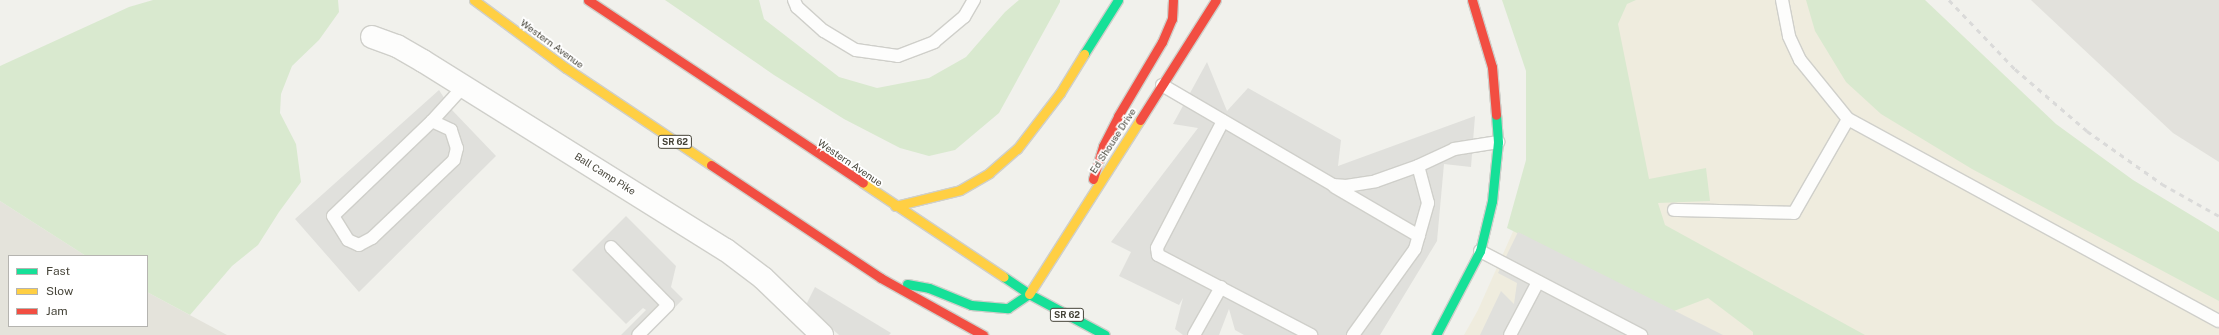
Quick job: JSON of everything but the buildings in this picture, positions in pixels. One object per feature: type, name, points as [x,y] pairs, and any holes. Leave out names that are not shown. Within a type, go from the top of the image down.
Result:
[{"type":"main road","name":"Western Avenue","points":[[474,0],[566,68],[881,278],[983,335]]},
{"type":"main road","name":"Western Avenue","points":[[588,0],[1029,294],[1105,335]]},
{"type":"main road","points":[[895,206],[960,190],[989,173],[1017,149],[1060,93],[1118,0]]},
{"type":"main road","points":[[1086,205],[1103,146],[1118,116],[1162,42],[1172,19],[1173,0]]},
{"type":"main road","name":"Ed Shouse Drive","points":[[1029,294],[1216,0]]},
{"type":"main road","points":[[1436,335],[1480,251],[1492,201],[1498,142],[1492,67],[1472,0]]},
{"type":"main road","points":[[881,278],[928,288],[971,305],[1008,308],[1029,294]]},
{"type":"street","name":"Ball Camp Pike","points":[[372,37],[397,46],[464,86],[726,250],[763,278],[822,335]]},
{"type":"lane","points":[[794,0],[797,7],[824,31],[856,50],[898,56],[934,42],[964,17],[974,0]]},
{"type":"lane","points":[[1782,0],[1789,36],[1800,60],[1848,119],[2219,321]]},
{"type":"lane","points":[[1162,85],[1419,236]]},
{"type":"lane","points":[[432,121],[451,130],[457,148],[454,160],[372,238],[359,245],[348,240],[333,216],[432,121],[464,86]]},
{"type":"lane","points":[[1674,210],[1794,214],[1848,119]]},
{"type":"lane","points":[[1223,121],[1157,248],[1158,255],[1311,335]]},
{"type":"lane","points":[[1333,185],[1346,186],[1376,181],[1418,166],[1454,149],[1498,142]]},
{"type":"lane","points":[[1353,335],[1415,249],[1428,203],[1418,166]]},
{"type":"lane","points":[[611,247],[668,305],[638,335]]},
{"type":"lane","points":[[1480,251],[1641,335]]},
{"type":"lane","points":[[1510,335],[1538,282]]},
{"type":"lane","points":[[1194,335],[1221,287]]},
{"type":"shaded area","points":[[1512,0],[1911,0],[1958,59],[2219,249],[2219,335],[1464,335],[1478,310],[1527,200],[1536,70]]},
{"type":"shaded area","points":[[2031,0],[2219,0],[2219,162],[2173,133]]},
{"type":"shaded area","points":[[1207,62],[1227,111],[1248,88],[1341,140],[1338,166],[1475,116],[1471,167],[1444,164],[1437,241],[1380,335],[1244,335],[1235,330],[1229,309],[1219,335],[1183,335],[1175,329],[1183,298],[1179,305],[1119,276],[1131,252],[1111,242],[1198,128],[1173,124]]},
{"type":"shaded area","points":[[439,90],[452,110],[496,156],[359,292],[295,219]]},
{"type":"shaded area","points":[[0,201],[84,255],[8,255],[8,327],[148,327],[148,293],[227,335],[0,335]]},
{"type":"shaded area","points":[[626,216],[676,266],[671,287],[683,299],[648,335],[621,335],[646,310],[643,308],[626,324],[572,270]]},
{"type":"shaded area","points":[[1518,232],[1723,335],[1480,335],[1501,291],[1514,304],[1517,283],[1498,273]]},
{"type":"shaded area","points":[[815,287],[891,333],[889,335],[839,335],[806,305]]},
{"type":"green space","points":[[153,0],[338,0],[339,12],[319,40],[292,66],[281,94],[280,113],[296,144],[301,182],[279,212],[258,245],[232,266],[190,315],[148,293],[148,255],[84,255],[0,201],[0,66],[129,7]]},
{"type":"green space","points":[[665,0],[759,0],[764,19],[839,77],[877,88],[929,78],[966,57],[1005,12],[1019,0],[1060,0],[1060,2],[999,113],[955,150],[929,156],[900,148],[844,119],[774,75]]},
{"type":"green space","points":[[1502,0],[1636,0],[1627,4],[1618,24],[1649,179],[1706,168],[1710,201],[1658,203],[1665,225],[1865,335],[1753,335],[1753,332],[1708,298],[1674,311],[1507,228],[1526,160],[1526,71]]},
{"type":"green space","points":[[1806,0],[1925,0],[2056,124],[2133,180],[2219,232],[2219,301],[1972,169],[1881,114],[1846,82],[1815,31]]},
{"type":"railway","points":[[1949,0],[2015,69],[2087,131],[2162,184],[2219,216]]},
{"type":"traffic: fast","points":[[1084,54],[1118,0]]},
{"type":"traffic: fast","points":[[1436,335],[1480,251],[1492,201],[1498,142],[1496,115]]},
{"type":"traffic: fast","points":[[1004,277],[1029,294],[1105,335]]},
{"type":"traffic: fast","points":[[907,284],[929,288],[971,305],[1008,308],[1029,294]]},
{"type":"traffic: slow","points":[[474,0],[566,68],[711,165]]},
{"type":"traffic: slow","points":[[895,206],[960,190],[989,173],[1017,149],[1060,93],[1084,54]]},
{"type":"traffic: slow","points":[[1029,294],[1140,120]]},
{"type":"traffic: slow","points":[[863,183],[1004,277]]},
{"type":"traffic: jam","points":[[588,0],[863,183]]},
{"type":"traffic: jam","points":[[1093,179],[1103,146],[1118,116],[1162,42],[1172,19],[1173,0]]},
{"type":"traffic: jam","points":[[1140,120],[1216,0]]},
{"type":"traffic: jam","points":[[1472,0],[1492,67],[1496,115]]},
{"type":"traffic: jam","points":[[711,165],[881,278],[983,335]]}]
